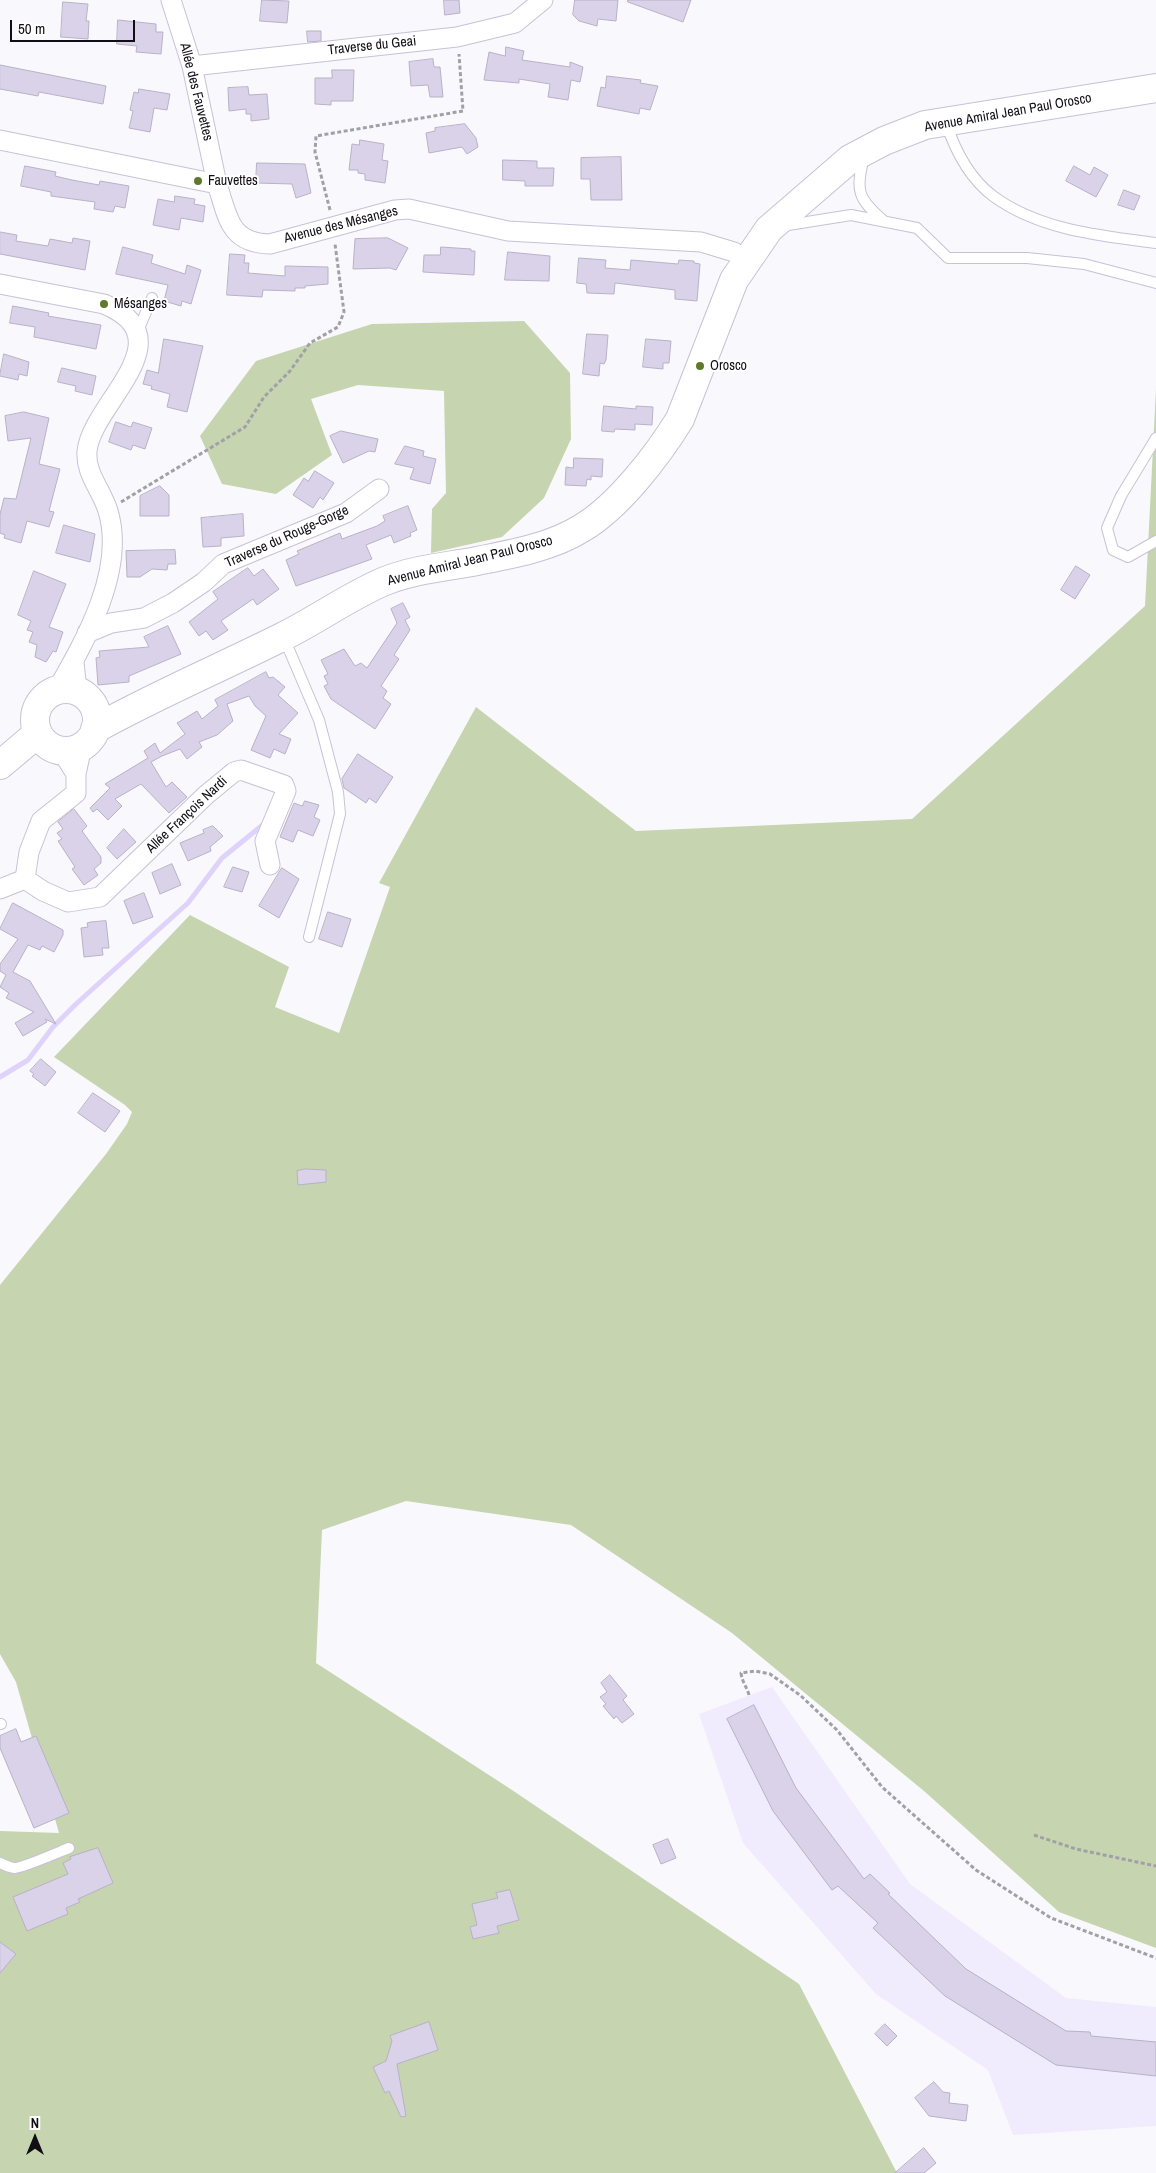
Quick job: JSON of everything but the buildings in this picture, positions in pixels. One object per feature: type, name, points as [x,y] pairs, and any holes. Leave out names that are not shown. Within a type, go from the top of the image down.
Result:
[{"type":"street","name":"Allée des Fauvettes","points":[[171,0],[192,66],[217,184]]},
{"type":"street","name":"Traverse du Geai","points":[[192,66],[457,37],[515,23],[543,0]]},
{"type":"street","name":"Avenue Amiral Jean Paul Orosco","points":[[7,760],[70,724],[141,704],[283,637],[384,582],[422,570],[476,561],[546,544],[581,529],[604,513],[667,441],[680,419],[734,280],[746,261],[769,229],[850,159],[925,125],[1156,88]]},
{"type":"street","points":[[0,140],[217,184]]},
{"type":"street","name":"Avenue des Mésanges","points":[[217,184],[231,224],[242,237],[254,243],[270,244],[395,210],[410,209],[508,231],[701,242],[734,252],[746,261]]},
{"type":"street","points":[[0,284],[104,304],[117,310],[128,319],[137,334],[138,348],[133,367],[93,433],[88,450],[88,467],[108,511],[113,551],[98,610],[74,662],[70,724],[76,774],[76,793],[41,821],[29,852],[25,879],[2,890]]},
{"type":"street","name":"Traverse du Rouge-Gorge","points":[[88,634],[111,623],[144,618],[173,603],[204,582],[223,564],[346,513],[379,489]]},
{"type":"street","name":"Allée François Nardi","points":[[25,879],[43,891],[68,902],[100,897],[206,795],[234,772],[241,770],[284,785],[286,791],[265,841],[270,865]]},
{"type":"lane","points":[[946,122],[958,154],[972,176],[992,196],[1024,214],[1094,235],[1156,243]]},
{"type":"lane","points":[[865,152],[858,180],[865,205],[885,222]]},
{"type":"lane","points":[[769,229],[851,215],[916,228],[948,258],[1027,258],[1084,264],[1156,282]]},
{"type":"lane","points":[[137,334],[152,298]]},
{"type":"lane","points":[[1156,438],[1121,496],[1107,528],[1113,550],[1128,557],[1156,541]]},
{"type":"lane","points":[[283,637],[319,720],[338,792],[340,814],[308,937]]},
{"type":"lane","points":[[0,1863],[14,1868],[25,1867],[32,1861],[69,1848]]},
{"type":"path","points":[[108,511],[245,427],[264,397],[290,371],[310,343],[338,327],[344,312],[328,199],[316,152],[316,136],[463,111],[457,37]]},
{"type":"path","points":[[749,1695],[747,1688],[741,1680],[741,1673],[755,1671],[770,1674],[800,1695],[837,1730],[882,1787],[976,1870],[1050,1918],[1156,1958]]},
{"type":"path","points":[[1034,1835],[1076,1850],[1156,1866]]},
{"type":"shaded area","points":[[772,1687],[910,1884],[1066,1998],[1156,2007],[1156,2126],[1013,2135],[988,2070],[876,1994],[743,1843],[699,1714]]},
{"type":"green space","points":[[524,321],[570,373],[571,439],[544,498],[502,537],[431,553],[432,509],[446,493],[444,391],[358,385],[311,399],[332,455],[276,494],[222,484],[200,436],[256,361],[372,324]]},
{"type":"green space","points":[[1156,389],[1156,1948],[1059,1912],[924,1791],[732,1633],[571,1525],[406,1501],[322,1530],[316,1663],[509,1788],[799,1984],[897,2173],[0,2173],[0,1831],[59,1833],[16,1682],[0,1654],[0,1285],[106,1154],[127,1124],[132,1112],[125,1105],[54,1057],[190,915],[289,967],[275,1007],[339,1033],[390,887],[379,883],[476,707],[636,831],[912,819],[1145,606]]},
{"type":"waterway","points":[[0,1077],[28,1060],[53,1027],[188,903],[222,858],[265,823]]},
{"type":"place","name":"Fauvettes","points":[[198,181]]},
{"type":"place","name":"Mésanges","points":[[104,304]]},
{"type":"place","name":"Orosco","points":[[700,366]]}]
